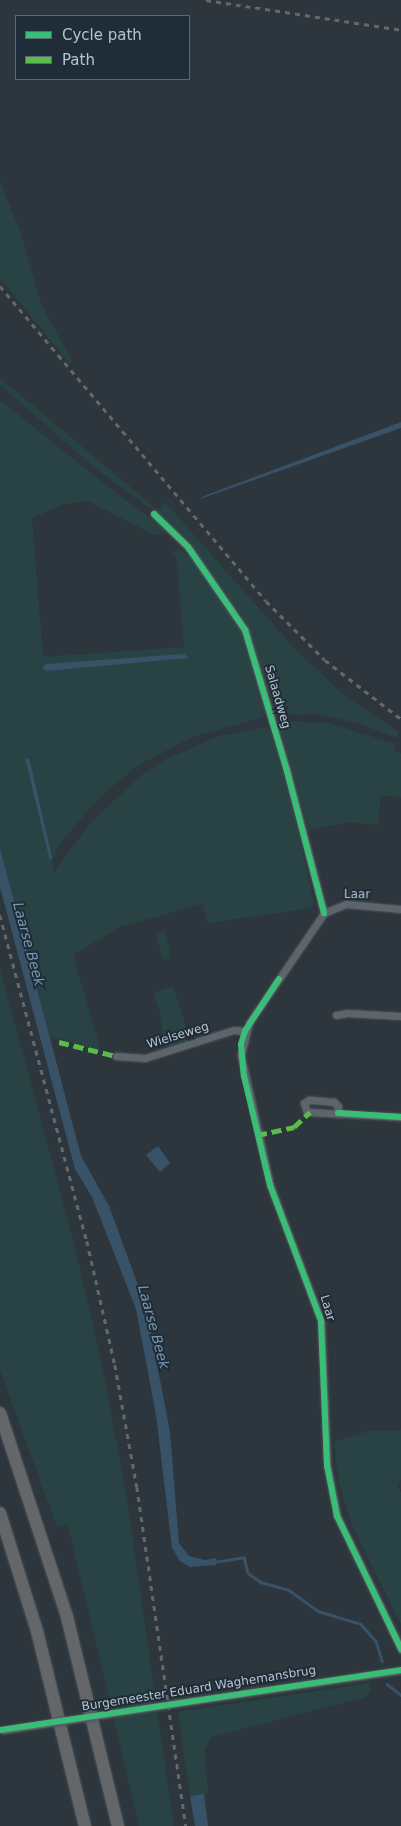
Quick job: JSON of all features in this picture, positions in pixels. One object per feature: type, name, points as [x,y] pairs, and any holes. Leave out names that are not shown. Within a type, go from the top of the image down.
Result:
[{"type":"highway","points":[[0,1413],[67,1617],[118,1826]]},
{"type":"highway","points":[[0,1513],[37,1631],[85,1826]]},
{"type":"street","name":"Salaadweg","points":[[154,514],[188,547],[245,630],[287,772],[318,901],[324,913]]},
{"type":"street","name":"Laar","points":[[401,909],[346,904],[324,913],[245,1031],[241,1056],[263,1159],[279,1213],[321,1321],[324,1433],[335,1507],[345,1535],[401,1649]]},
{"type":"street","points":[[336,1015],[347,1013],[401,1016]]},
{"type":"street","name":"Wielseweg","points":[[116,1056],[145,1058],[234,1030],[245,1031]]},
{"type":"street","points":[[338,1114],[401,1116]]},
{"type":"street","name":"Burgemeester Eduard Waghemansbrug","points":[[2,1730],[401,1670]]},
{"type":"green space","points":[[0,181],[21,234],[41,304],[72,361],[70,364],[0,278]]},
{"type":"green space","points":[[0,378],[158,510],[165,502],[294,648],[343,694],[399,732],[397,738],[357,723],[316,714],[276,715],[248,627],[190,543],[164,518],[94,467],[0,385]]},
{"type":"green space","points":[[0,400],[116,493],[170,532],[155,535],[88,501],[65,504],[32,518],[43,657],[184,647],[176,555],[169,556],[178,549],[191,557],[244,635],[267,711],[261,718],[192,737],[137,766],[99,798],[62,841],[52,860],[54,872],[90,823],[144,773],[165,760],[216,737],[266,727],[271,732],[289,792],[314,903],[311,908],[208,923],[202,904],[120,927],[73,955],[101,1051],[50,1036],[0,848]]},
{"type":"green space","points":[[287,721],[329,723],[395,744],[394,750],[401,753],[401,797],[381,796],[378,825],[349,822],[309,830],[280,728]]},
{"type":"green space","points":[[165,932],[171,958],[162,960],[156,934]]},
{"type":"green space","points":[[0,968],[75,1247],[103,1369],[126,1493],[174,1826],[139,1826],[68,1525],[57,1527],[0,1370]]},
{"type":"green space","points":[[173,986],[188,1034],[183,1036],[188,1043],[169,1048],[163,1041],[161,1015],[153,993]]},
{"type":"green space","points":[[401,1430],[401,1480],[397,1485],[401,1493],[401,1624],[353,1528],[339,1483],[334,1442],[369,1431]]},
{"type":"green space","points":[[370,1683],[371,1690],[366,1697],[211,1737],[205,1750],[208,1794],[190,1796],[178,1712]]},
{"type":"water","points":[[401,422],[401,428],[200,499],[204,496]]},
{"type":"water","points":[[184,654],[189,658],[46,671],[42,668],[46,664]]},
{"type":"water","points":[[25,758],[29,759],[34,779],[52,857],[50,861]]},
{"type":"water","points":[[0,848],[81,1156],[109,1206],[146,1307],[170,1432],[179,1543],[189,1556],[205,1560],[216,1558],[216,1565],[190,1567],[180,1561],[172,1548],[156,1415],[136,1309],[92,1197],[75,1169],[0,887]]},
{"type":"water","points":[[158,1146],[170,1163],[160,1172],[146,1155]]},
{"type":"water","points":[[204,1794],[208,1826],[195,1826],[190,1796]]},
{"type":"waterway","name":"Laarse Beek","points":[[214,1562],[244,1557],[248,1573],[261,1582],[289,1590],[318,1611],[361,1624],[376,1641],[382,1661]]},
{"type":"waterway","name":"Laarse Beek","points":[[387,1684],[401,1695]]},
{"type":"railway","points":[[206,0],[401,30]]},
{"type":"railway","points":[[0,286],[266,601],[325,660],[401,719]]},
{"type":"railway","points":[[0,915],[87,1241],[115,1365],[137,1487],[186,1826]]},
{"type":"marked path","points":[[59,1042],[116,1056]]},
{"type":"marked path","points":[[257,1135],[294,1127],[310,1112]]},
{"type":"cycle path","points":[[154,514],[188,547],[245,630],[287,771],[324,913]]},
{"type":"cycle path","points":[[279,979],[245,1031],[241,1044],[244,1076],[270,1185],[321,1321],[327,1465],[337,1516],[401,1649]]},
{"type":"cycle path","points":[[338,1113],[401,1117]]},
{"type":"cycle path","points":[[0,1730],[401,1670]]}]
